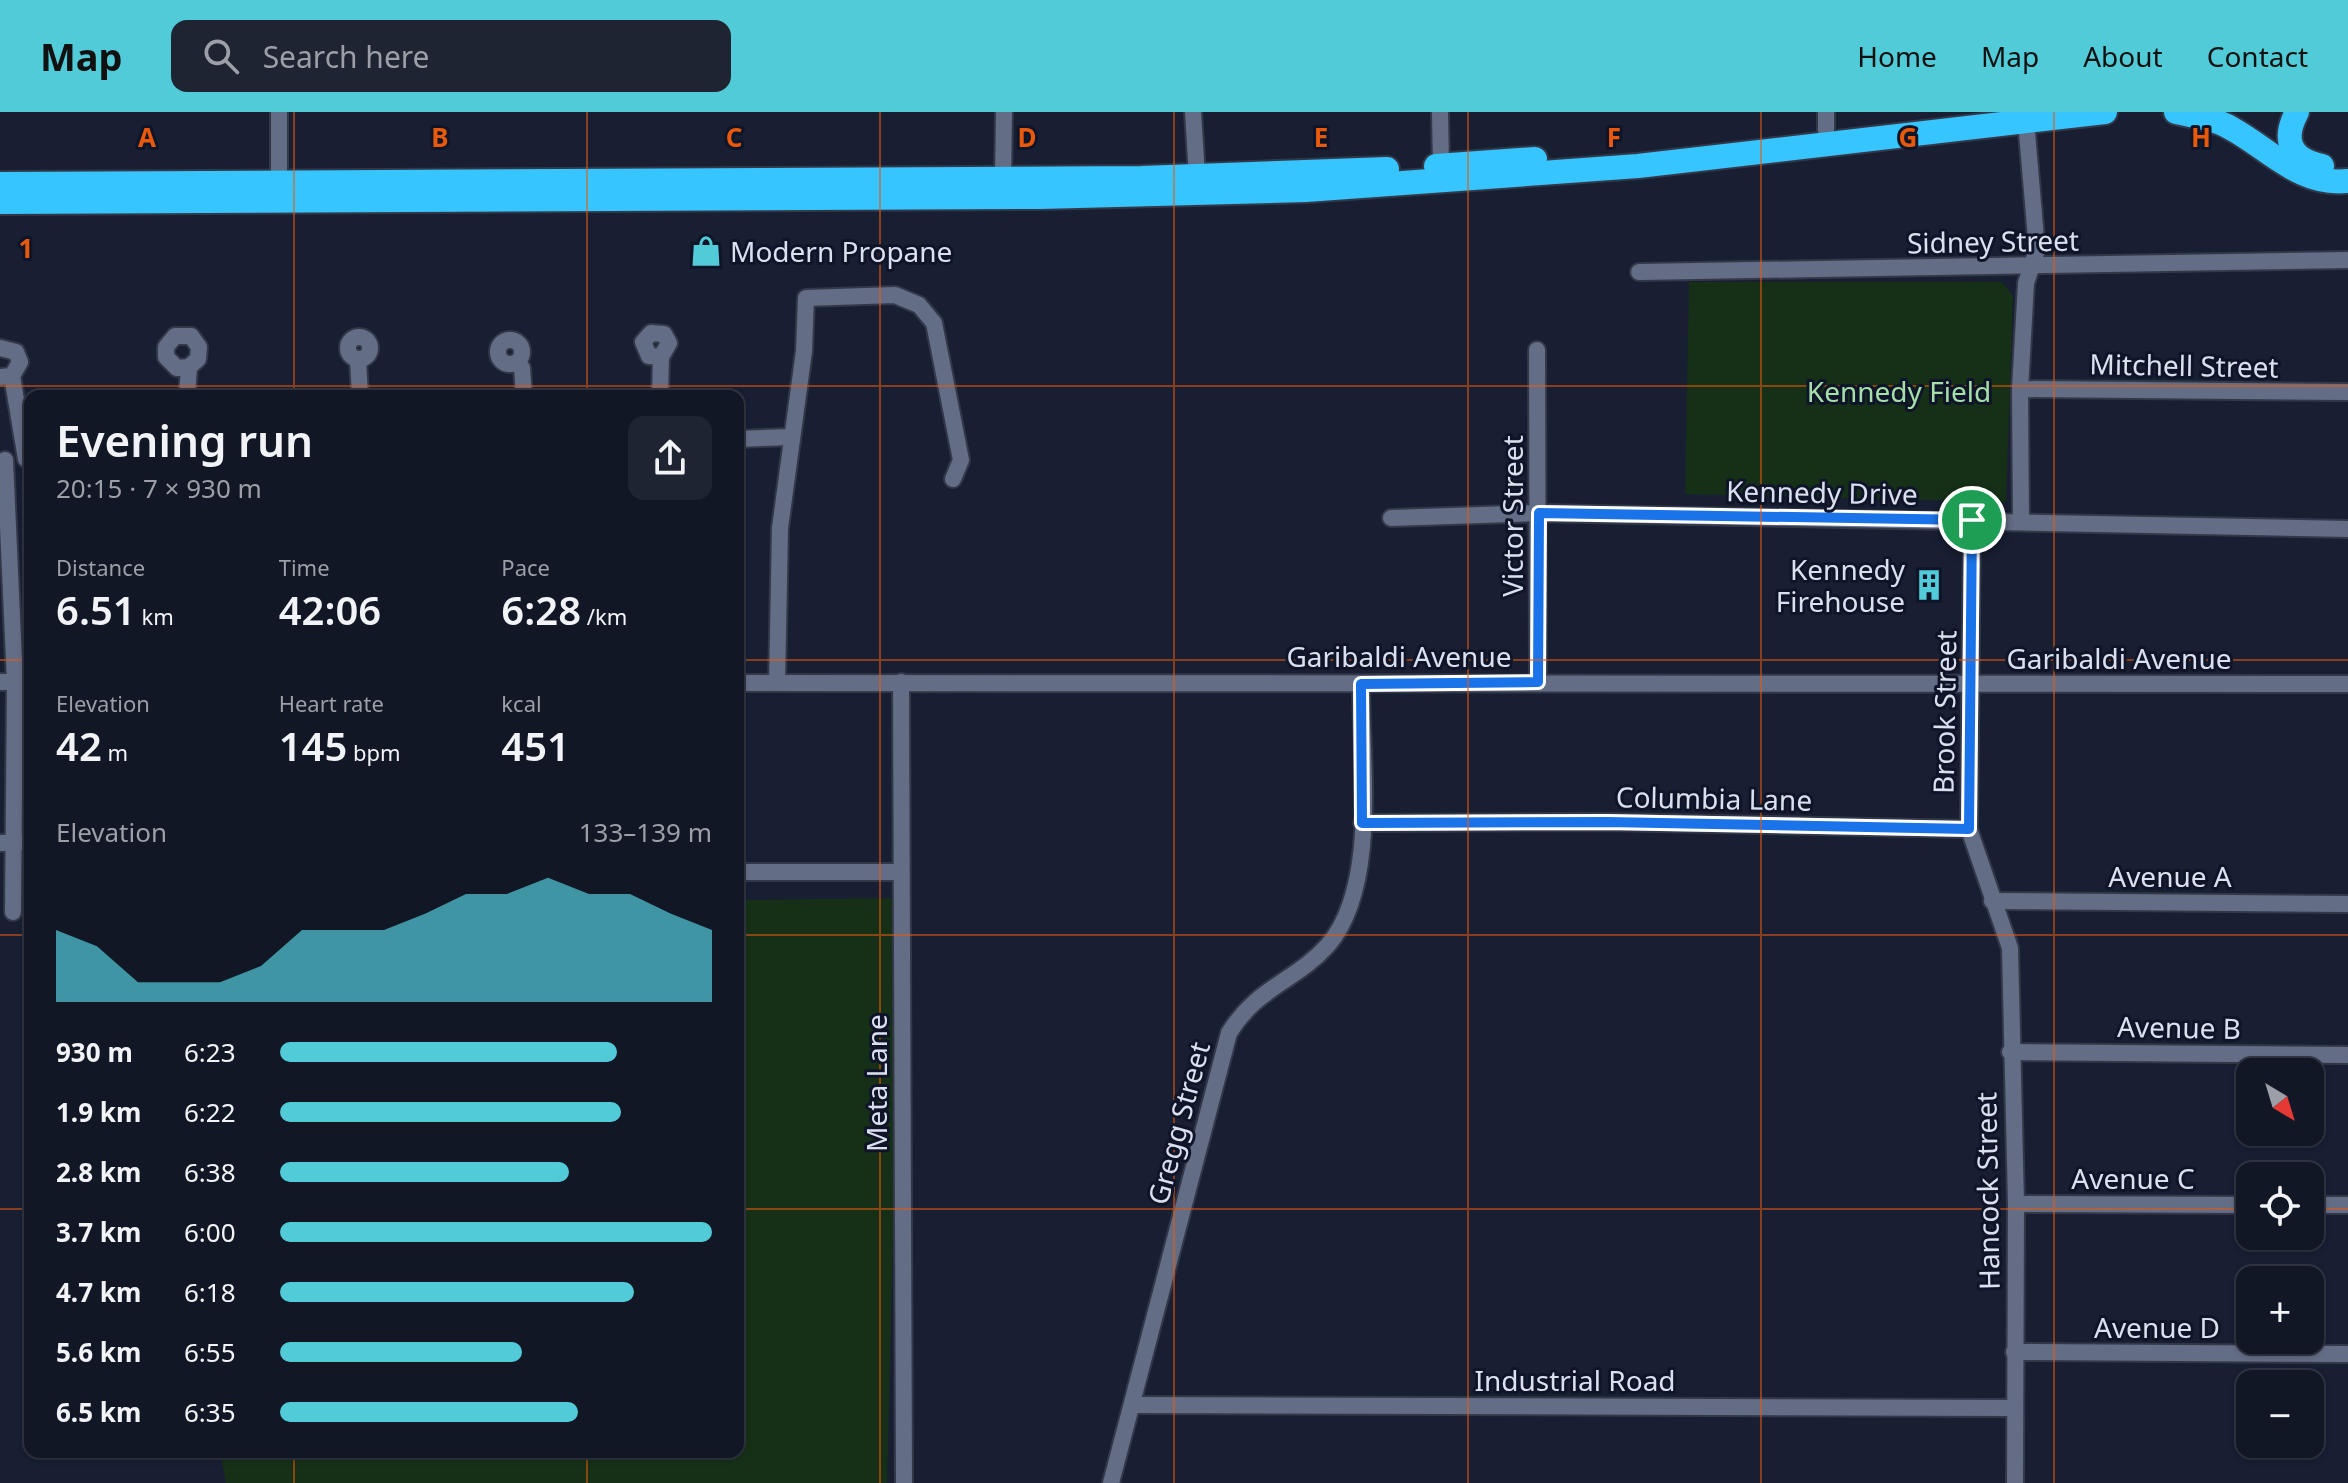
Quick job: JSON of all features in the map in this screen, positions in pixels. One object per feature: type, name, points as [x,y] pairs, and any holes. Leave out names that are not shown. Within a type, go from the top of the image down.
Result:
[{"type":"highway","points":[[0,184],[1197,176],[1441,165],[1826,121],[1978,112]]},
{"type":"highway","points":[[0,202],[1216,193],[1576,172],[2105,112]]},
{"type":"highway","points":[[2176,112],[2223,124],[2301,174],[2316,179],[2348,181]]},
{"type":"highway","points":[[2297,112],[2287,132],[2290,145],[2305,162],[2348,167]]},
{"type":"street","points":[[279,112],[279,183]]},
{"type":"street","points":[[1003,179],[1004,112]]},
{"type":"street","points":[[1193,112],[1197,176]]},
{"type":"street","points":[[1440,112],[1441,165]]},
{"type":"street","points":[[2021,522],[2020,389],[2026,283],[2037,250],[2026,121]]},
{"type":"street","name":"Sidney Street","points":[[1639,272],[2348,260]]},
{"type":"street","points":[[777,683],[780,528],[804,351],[806,298],[895,295],[909,298],[928,313],[937,335],[961,460],[953,479]]},
{"type":"street","points":[[0,348],[11,348],[19,356],[19,368],[6,376],[24,444]]},
{"type":"street","name":"Victor Street","points":[[1537,350],[1538,682]]},
{"type":"street","points":[[660,390],[661,357]]},
{"type":"street","points":[[358,359],[360,390]]},
{"type":"street","points":[[517,363],[522,368],[524,390]]},
{"type":"street","points":[[187,390],[189,367]]},
{"type":"street","name":"Mitchell Street","points":[[2020,389],[2348,392]]},
{"type":"street","points":[[744,439],[790,437]]},
{"type":"street","points":[[13,912],[15,682],[2,460],[24,459]]},
{"type":"street","name":"Kennedy Drive","points":[[1391,518],[1539,513],[2348,529]]},
{"type":"street","name":"Brook Street","points":[[1972,520],[1969,829],[1992,901]]},
{"type":"street","name":"Meta Lane","points":[[901,682],[904,1483]]},
{"type":"street","name":"Garibaldi Avenue","points":[[744,683],[2348,684]]},
{"type":"street","name":"Gregg Street","points":[[1111,1483],[1134,1405],[1213,1082],[1229,1033],[1252,1001],[1308,963],[1341,926],[1357,888],[1362,823],[1361,684]]},
{"type":"street","name":"Columbia Lane","points":[[1362,823],[1607,822],[1969,829]]},
{"type":"street","points":[[744,872],[900,872]]},
{"type":"street","name":"Avenue A","points":[[1992,901],[2348,904]]},
{"type":"street","name":"Hancock Street","points":[[1992,901],[2010,948],[2010,1052],[2016,1204],[2015,1483]]},
{"type":"street","name":"Avenue B","points":[[2010,1052],[2348,1055]]},
{"type":"street","name":"Avenue C","points":[[2016,1204],[2236,1205]]},
{"type":"street","points":[[2324,1205],[2348,1205]]},
{"type":"street","name":"Avenue D","points":[[2014,1352],[2348,1354]]},
{"type":"street","name":"Industrial Road","points":[[1134,1405],[2015,1408]]},
{"type":"green space","name":"Kennedy Field","points":[[1689,282],[2002,282],[2013,296],[2006,502],[1685,494]]},
{"type":"green space","points":[[901,898],[887,1483],[226,1483],[221,1458],[744,1458],[744,900]]},
{"type":"green space","points":[[24,1091],[24,1308],[22,1311]]},
{"type":"place","name":"Modern Propane","points":[[706,251]]},
{"type":"place","name":"Kennedy Firehouse","points":[[1929,585]]},
{"type":"route","points":[[1539,513],[1972,520],[1969,829],[1607,822],[1362,823],[1361,684],[1538,682],[1539,513]]}]
